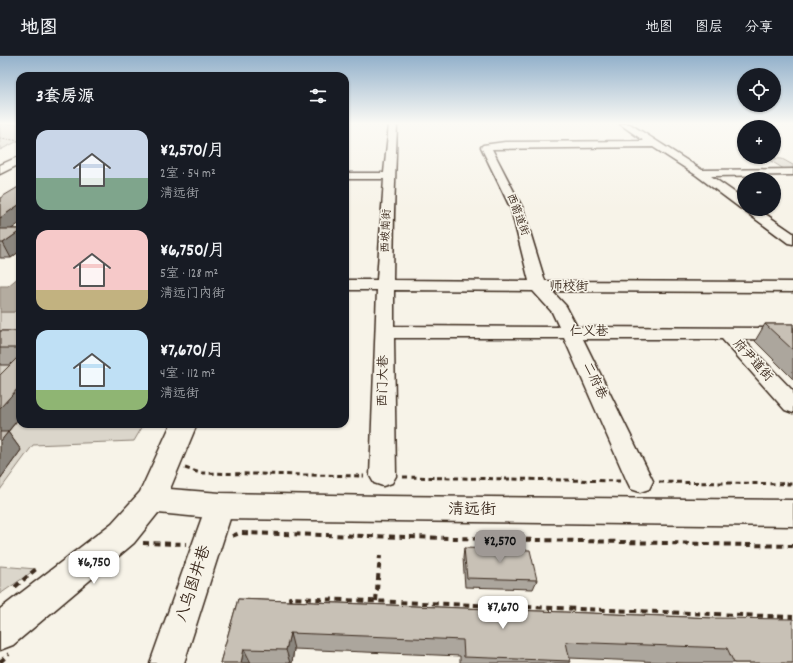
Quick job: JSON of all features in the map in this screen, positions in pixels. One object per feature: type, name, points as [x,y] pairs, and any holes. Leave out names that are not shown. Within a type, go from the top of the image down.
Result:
[{"type":"main road","points":[[0,158],[10,152]]},
{"type":"main road","points":[[0,170],[16,161]]},
{"type":"main road","points":[[0,632],[124,533],[152,500],[182,428]]},
{"type":"main road","name":"清远街","points":[[152,500],[220,506],[793,513]]},
{"type":"street","name":"西坡南街","points":[[386,286],[391,152]]},
{"type":"street","name":"西箭道街","points":[[489,152],[516,209],[539,287]]},
{"type":"street","points":[[668,152],[737,200]]},
{"type":"street","points":[[700,173],[793,172]]},
{"type":"street","points":[[349,176],[389,176]]},
{"type":"street","points":[[760,216],[793,240]]},
{"type":"street","name":"师校街","points":[[349,286],[793,287]]},
{"type":"street","name":"西门大巷","points":[[384,476],[386,286]]},
{"type":"street","name":"二府巷","points":[[539,287],[560,310],[640,481]]},
{"type":"street","name":"仁义巷","points":[[385,332],[793,334]]},
{"type":"street","name":"府尹道街","points":[[726,333],[793,405]]},
{"type":"street","name":"八乌图井巷","points":[[167,663],[220,506]]},
{"type":"path","points":[[178,466],[200,473],[793,484]]},
{"type":"path","points":[[136,542],[207,545],[240,533],[793,546]]},
{"type":"path","points":[[376,601],[380,556]]},
{"type":"path","points":[[12,590],[36,569]]},
{"type":"path","points":[[291,611],[290,598],[793,617]]},
{"type":"shaded area","points":[[781,159],[793,165],[793,169],[784,169],[776,164],[781,164]]},
{"type":"shaded area","points":[[16,279],[16,310],[14,312],[0,312],[0,286],[8,286]]},
{"type":"shaded area","points":[[16,310],[16,428],[142,428],[134,441],[33,445],[0,490],[0,312],[14,312]]},
{"type":"shaded area","points":[[0,566],[36,569],[0,594]]},
{"type":"building","points":[[16,188],[16,207],[0,218],[0,198]]},
{"type":"building","points":[[0,229],[16,229],[16,234],[3,243],[0,243]]},
{"type":"building","points":[[765,324],[793,324],[793,350]]},
{"type":"building","points":[[0,331],[16,331],[16,348],[0,348]]},
{"type":"building","points":[[16,359],[16,390],[0,408],[0,375]]},
{"type":"building","points":[[0,432],[8,432],[0,442]]},
{"type":"building","points":[[464,548],[530,550],[537,580],[467,578]]},
{"type":"building","points":[[238,599],[713,618],[793,619],[793,663],[734,663],[727,648],[566,642],[570,661],[464,657],[463,640],[290,633],[286,650],[244,649],[241,663],[220,663]]}]
